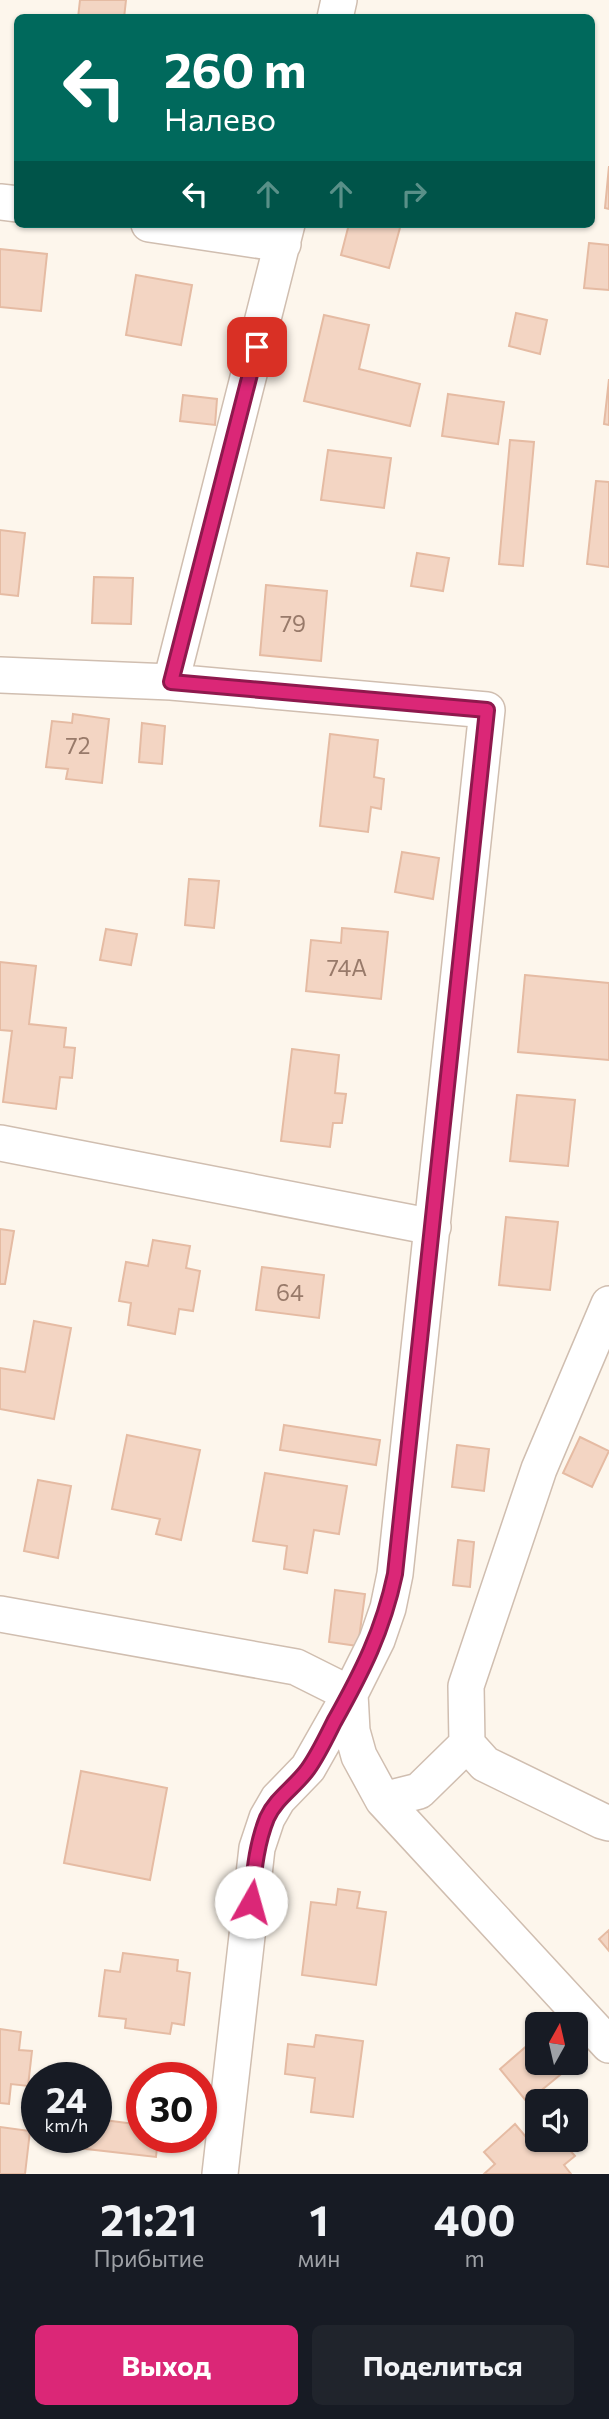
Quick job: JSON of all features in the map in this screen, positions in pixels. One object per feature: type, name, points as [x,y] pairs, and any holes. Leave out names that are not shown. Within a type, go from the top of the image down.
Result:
[{"type":"street","points":[[171,682],[285,234],[203,228]]},
{"type":"street","points":[[0,676],[171,682],[487,710],[395,1574],[388,1608],[377,1640],[308,1768],[278,1799],[267,1818],[257,1848],[220,2174]]},
{"type":"street","points":[[0,1143],[433,1227]]},
{"type":"street","points":[[609,1304],[540,1469],[466,1686],[467,1744],[485,1764],[609,1822]]},
{"type":"street","points":[[0,1614],[296,1667],[349,1694]]},
{"type":"street","points":[[349,1694],[352,1731],[359,1756],[383,1800],[609,2045]]},
{"type":"street","points":[[383,1800],[419,1791],[467,1744]]},
{"type":"building","points":[[80,0],[126,0],[124,14],[78,14]]},
{"type":"building","points":[[609,166],[609,209],[605,208]]},
{"type":"building","points":[[348,228],[400,228],[389,268],[341,255]]},
{"type":"building","points":[[589,243],[609,245],[609,290],[584,288]]},
{"type":"building","points":[[0,249],[47,254],[41,311],[0,307]]},
{"type":"building","points":[[136,275],[192,285],[181,345],[126,335]]},
{"type":"building","points":[[516,313],[547,320],[540,354],[509,346]]},
{"type":"building","points":[[324,315],[369,325],[359,369],[420,384],[410,426],[304,401]]},
{"type":"building","points":[[609,379],[609,425],[604,424]]},
{"type":"building","points":[[448,394],[504,402],[498,444],[442,436]]},
{"type":"building","points":[[183,395],[217,399],[215,425],[180,421]]},
{"type":"building","points":[[510,440],[534,442],[523,566],[499,564]]},
{"type":"building","points":[[328,450],[391,458],[384,508],[321,500]]},
{"type":"building","points":[[596,481],[609,482],[609,567],[587,564]]},
{"type":"building","points":[[0,530],[25,533],[18,596],[0,594]]},
{"type":"building","points":[[417,553],[449,558],[443,591],[411,586]]},
{"type":"building","points":[[94,577],[133,578],[131,624],[92,623]]},
{"type":"building","points":[[266,585],[327,591],[321,661],[260,655]]},
{"type":"building","points":[[73,714],[109,719],[102,783],[66,779],[68,769],[46,767],[52,721],[72,723]]},
{"type":"building","points":[[142,723],[165,726],[162,764],[139,762]]},
{"type":"building","points":[[330,734],[378,740],[374,777],[384,779],[381,809],[371,807],[368,832],[320,826]]},
{"type":"building","points":[[402,852],[439,858],[433,899],[395,892]]},
{"type":"building","points":[[189,879],[219,881],[214,928],[185,925]]},
{"type":"building","points":[[342,928],[388,932],[381,999],[306,991],[311,940],[341,943]]},
{"type":"building","points":[[106,929],[137,934],[131,965],[100,960]]},
{"type":"building","points":[[0,962],[36,966],[29,1024],[66,1028],[64,1047],[75,1048],[72,1078],[60,1077],[56,1109],[3,1102],[12,1031],[0,1030]]},
{"type":"building","points":[[525,975],[609,983],[609,1060],[518,1052]]},
{"type":"building","points":[[292,1049],[339,1055],[335,1093],[346,1094],[342,1123],[333,1123],[330,1147],[281,1141]]},
{"type":"building","points":[[517,1095],[575,1100],[568,1166],[510,1161]]},
{"type":"building","points":[[506,1217],[558,1222],[550,1290],[499,1285]]},
{"type":"building","points":[[0,1229],[14,1231],[5,1284],[0,1284]]},
{"type":"building","points":[[153,1240],[190,1246],[186,1268],[200,1271],[193,1311],[179,1309],[175,1334],[128,1325],[131,1303],[119,1301],[126,1262],[148,1266]]},
{"type":"building","points":[[262,1267],[324,1275],[319,1318],[256,1310]]},
{"type":"building","points":[[34,1321],[71,1328],[54,1419],[0,1409],[0,1368],[25,1372]]},
{"type":"building","points":[[284,1425],[380,1440],[376,1465],[280,1450]]},
{"type":"building","points":[[127,1435],[200,1450],[181,1540],[156,1534],[160,1519],[112,1509]]},
{"type":"building","points":[[580,1437],[609,1451],[592,1487],[563,1473]]},
{"type":"building","points":[[457,1445],[489,1449],[484,1491],[452,1487]]},
{"type":"building","points":[[265,1473],[347,1486],[339,1534],[314,1530],[307,1573],[284,1569],[287,1546],[253,1541]]},
{"type":"building","points":[[38,1480],[71,1486],[58,1558],[24,1551]]},
{"type":"building","points":[[458,1540],[474,1542],[470,1587],[453,1585]]},
{"type":"building","points":[[335,1590],[365,1594],[358,1646],[329,1642]]},
{"type":"building","points":[[81,1771],[167,1788],[150,1880],[64,1863]]},
{"type":"building","points":[[338,1889],[360,1892],[357,1908],[386,1912],[376,1985],[302,1975],[311,1902],[336,1905]]},
{"type":"building","points":[[609,1930],[609,1951],[599,1939]]},
{"type":"building","points":[[123,1953],[178,1960],[177,1971],[190,1973],[184,2025],[172,2023],[170,2034],[125,2028],[126,2019],[99,2016],[105,1970],[120,1972]]},
{"type":"building","points":[[0,2029],[21,2032],[19,2050],[32,2051],[31,2062],[21,2062],[21,2085],[11,2084],[9,2104],[0,2103]]},
{"type":"building","points":[[316,2035],[363,2041],[353,2117],[311,2112],[315,2078],[285,2074],[288,2044],[314,2047]]},
{"type":"building","points":[[525,2047],[525,2076],[559,2076],[543,2089],[525,2089],[525,2100],[500,2069]]},
{"type":"building","points":[[112,2121],[126,2123],[126,2153],[156,2153],[156,2157],[112,2152]]},
{"type":"building","points":[[515,2124],[525,2136],[525,2152],[572,2152],[575,2156],[564,2165],[571,2174],[484,2174],[495,2164],[484,2152]]},
{"type":"building","points":[[0,2127],[21,2130],[21,2153],[27,2153],[25,2174],[0,2174]]},
{"type":"route","points":[[251,1902],[257,1848],[267,1818],[278,1799],[308,1768],[349,1694],[377,1640],[388,1608],[395,1574],[487,710],[171,682],[257,347]]}]
